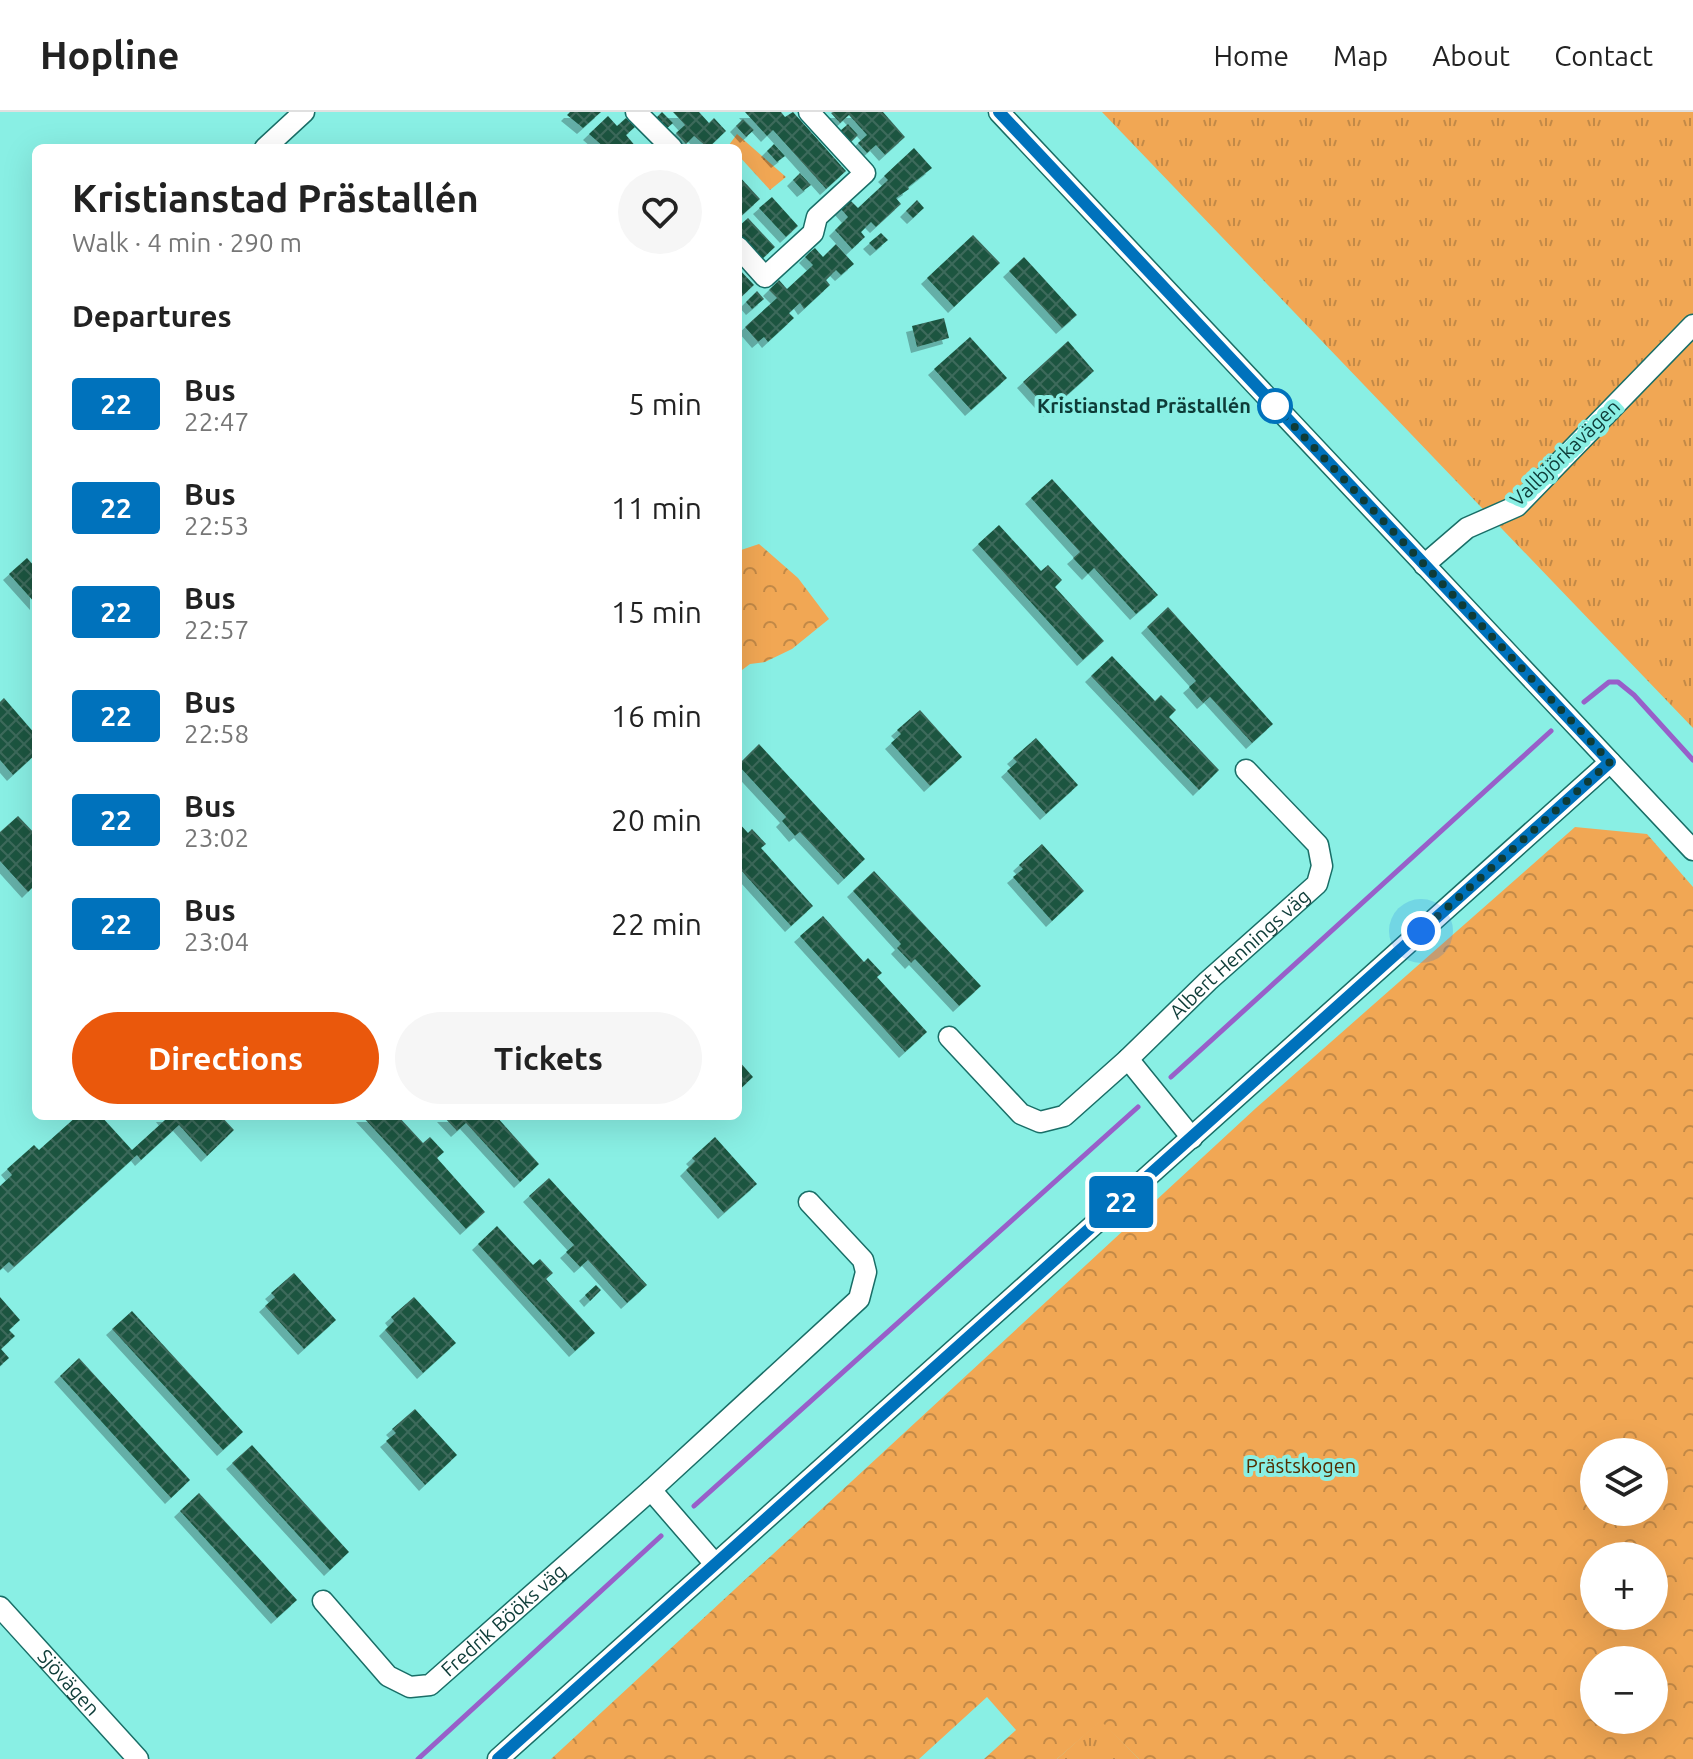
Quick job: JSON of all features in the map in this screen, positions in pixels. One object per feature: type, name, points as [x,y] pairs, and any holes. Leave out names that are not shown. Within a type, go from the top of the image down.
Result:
[{"type":"street","points":[[269,144],[304,112]]},
{"type":"street","points":[[636,112],[668,144]]},
{"type":"street","points":[[742,251],[765,277],[813,233],[817,217],[865,173],[809,112]]},
{"type":"street","points":[[999,112],[1693,850]]},
{"type":"street","name":"Vallbjörkavägen","points":[[1424,565],[1467,528],[1517,506],[1693,325]]},
{"type":"street","points":[[498,1759],[1610,762]]},
{"type":"street","name":"Albert Hennings väg","points":[[949,1037],[1021,1114],[1040,1122],[1064,1116],[1128,1059],[1208,981],[1317,884],[1322,866],[1318,845],[1246,770]]},
{"type":"street","points":[[1128,1059],[1192,1138]]},
{"type":"street","name":"Fredrik Bööks väg","points":[[323,1601],[388,1676],[410,1687],[430,1685],[651,1490],[859,1299],[866,1272],[863,1260],[809,1202]]},
{"type":"street","points":[[651,1490],[715,1564]]},
{"type":"street","name":"Sjövägen","points":[[0,1607],[138,1759]]},
{"type":"green space","points":[[1102,112],[1693,112],[1693,728]]},
{"type":"green space","points":[[737,134],[786,177],[770,190],[742,159],[742,144],[730,144]]},
{"type":"green space","points":[[759,544],[798,578],[829,619],[792,649],[765,662],[750,664],[742,670],[742,550]]},
{"type":"green space","name":"Prästskogen","points":[[1575,827],[1647,834],[1693,887],[1693,1759],[1139,1759],[1101,1721],[1057,1759],[984,1759],[1016,1730],[987,1697],[919,1759],[551,1759],[1256,1108]]},
{"type":"green space","points":[[1101,1720],[1139,1759],[1057,1759]]},
{"type":"building","points":[[570,112],[601,112],[583,128],[567,115]]},
{"type":"building","points":[[662,112],[673,123],[665,130],[655,119]]},
{"type":"building","points":[[673,112],[699,112],[709,123],[714,118],[726,131],[712,144],[703,144],[694,136],[686,144],[676,133],[685,125]]},
{"type":"building","points":[[745,112],[781,112],[785,117],[793,112],[846,171],[826,189],[773,130],[767,136]]},
{"type":"building","points":[[833,112],[883,112],[905,137],[885,155],[876,145],[867,153],[858,143],[867,135],[849,115],[840,123]]},
{"type":"building","points":[[608,116],[617,126],[626,118],[635,127],[626,135],[634,144],[600,144],[589,134]]},
{"type":"building","points":[[743,119],[754,130],[746,137],[736,126]]},
{"type":"building","points":[[848,124],[858,135],[851,142],[840,131]]},
{"type":"building","points":[[774,144],[785,156],[777,162],[767,151]]},
{"type":"building","points":[[914,148],[932,168],[896,198],[901,204],[876,227],[871,222],[861,232],[865,237],[852,249],[835,230],[848,217],[840,208],[849,199],[858,208],[888,180],[884,176]]},
{"type":"building","points":[[800,173],[811,185],[803,191],[793,180]]},
{"type":"building","points":[[742,179],[760,199],[742,215]]},
{"type":"building","points":[[772,197],[798,226],[786,237],[759,208]]},
{"type":"building","points":[[917,200],[924,208],[913,218],[906,211]]},
{"type":"building","points":[[748,218],[775,247],[762,259],[742,236],[742,223]]},
{"type":"building","points":[[881,233],[888,240],[876,250],[869,243]]},
{"type":"building","points":[[973,235],[1000,263],[954,307],[927,278]]},
{"type":"building","points":[[836,244],[854,264],[841,275],[836,270],[826,280],[830,285],[804,309],[800,303],[789,313],[794,318],[768,342],[764,337],[758,342],[745,327],[777,298],[769,290],[779,280],[787,289],[813,265],[805,257],[810,252],[815,248],[823,257]]},
{"type":"building","points":[[1024,257],[1077,315],[1062,328],[1009,271]]},
{"type":"building","points":[[742,272],[754,285],[742,296]]},
{"type":"building","points":[[757,291],[764,299],[752,309],[746,302]]},
{"type":"building","points":[[944,318],[949,338],[917,347],[912,326]]},
{"type":"building","points":[[970,337],[1007,378],[971,410],[934,369]]},
{"type":"building","points":[[1068,341],[1094,371],[1049,411],[1023,382]]},
{"type":"building","points":[[1052,479],[1158,595],[1136,614],[1094,568],[1088,574],[1073,558],[1080,552],[1031,498]]},
{"type":"building","points":[[999,525],[1041,571],[1048,565],[1062,580],[1055,587],[1104,641],[1083,660],[978,544]]},
{"type":"building","points":[[27,558],[32,564],[32,600],[9,574]]},
{"type":"building","points":[[1168,607],[1273,724],[1252,743],[1210,697],[1203,703],[1189,687],[1196,681],[1147,627]]},
{"type":"building","points":[[1112,656],[1155,701],[1161,695],[1176,710],[1169,717],[1219,770],[1199,790],[1091,676]]},
{"type":"building","points":[[4,698],[32,730],[32,758],[13,775],[0,760],[0,702]]},
{"type":"building","points":[[920,710],[962,757],[930,786],[891,743],[901,734],[897,730]]},
{"type":"building","points":[[1036,738],[1078,785],[1046,814],[1007,771],[1017,762],[1013,758]]},
{"type":"building","points":[[759,744],[865,859],[844,879],[800,832],[795,836],[782,821],[786,817],[742,769],[742,761]]},
{"type":"building","points":[[18,816],[32,831],[32,888],[28,892],[0,861],[0,832]]},
{"type":"building","points":[[742,826],[748,833],[752,829],[766,844],[761,848],[813,906],[791,926],[742,871]]},
{"type":"building","points":[[1042,844],[1084,891],[1052,921],[1013,877],[1023,869],[1019,865]]},
{"type":"building","points":[[874,871],[981,986],[959,1006],[915,959],[911,963],[897,948],[901,944],[853,891]]},
{"type":"building","points":[[823,916],[864,962],[868,958],[882,973],[877,977],[927,1032],[905,1052],[800,936]]},
{"type":"building","points":[[742,1065],[753,1077],[742,1087]]},
{"type":"building","points":[[73,1120],[105,1120],[132,1150],[165,1120],[225,1120],[234,1130],[207,1156],[179,1125],[141,1160],[137,1155],[14,1267],[9,1262],[0,1270],[0,1186],[12,1175],[7,1169],[34,1145],[39,1150]]},
{"type":"building","points":[[366,1120],[402,1120],[423,1143],[430,1137],[444,1152],[437,1158],[485,1212],[466,1229]]},
{"type":"building","points":[[447,1120],[500,1120],[539,1164],[520,1182],[466,1123],[457,1131]]},
{"type":"building","points":[[715,1137],[757,1184],[724,1213],[686,1170],[695,1161],[692,1158]]},
{"type":"building","points":[[549,1178],[647,1285],[627,1303],[588,1260],[580,1267],[566,1252],[574,1245],[529,1196]]},
{"type":"building","points":[[497,1226],[533,1265],[540,1259],[553,1273],[546,1279],[595,1333],[575,1351],[478,1244]]},
{"type":"building","points":[[294,1273],[336,1320],[304,1349],[265,1306],[275,1297],[271,1293]]},
{"type":"building","points":[[596,1285],[601,1290],[590,1301],[585,1295]]},
{"type":"building","points":[[0,1297],[20,1320],[9,1330],[15,1336],[1,1349],[9,1358],[0,1366]]},
{"type":"building","points":[[414,1297],[456,1343],[423,1373],[385,1330],[394,1321],[391,1317]]},
{"type":"building","points":[[132,1311],[243,1432],[223,1450],[112,1329]]},
{"type":"building","points":[[79,1358],[190,1480],[171,1498],[60,1376]]},
{"type":"building","points":[[415,1409],[457,1455],[425,1485],[386,1441],[396,1433],[392,1429]]},
{"type":"building","points":[[252,1445],[349,1552],[330,1570],[232,1463]]},
{"type":"building","points":[[199,1493],[297,1600],[277,1618],[180,1511]]},
{"type":"waterway","points":[[1584,702],[1609,682],[1618,682],[1634,695],[1693,760]]},
{"type":"waterway","points":[[1171,1077],[1551,731]]},
{"type":"waterway","points":[[694,1506],[1138,1107]]},
{"type":"waterway","points":[[418,1759],[661,1536]]},
{"type":"bus line","name":"22","points":[[498,1759],[1037,1279],[1610,762],[999,112]]},
{"type":"place","name":"Kristianstad Prästallén","points":[[1275,406]]},
{"type":"route","points":[[1275,406],[1610,762],[1421,931]]}]
